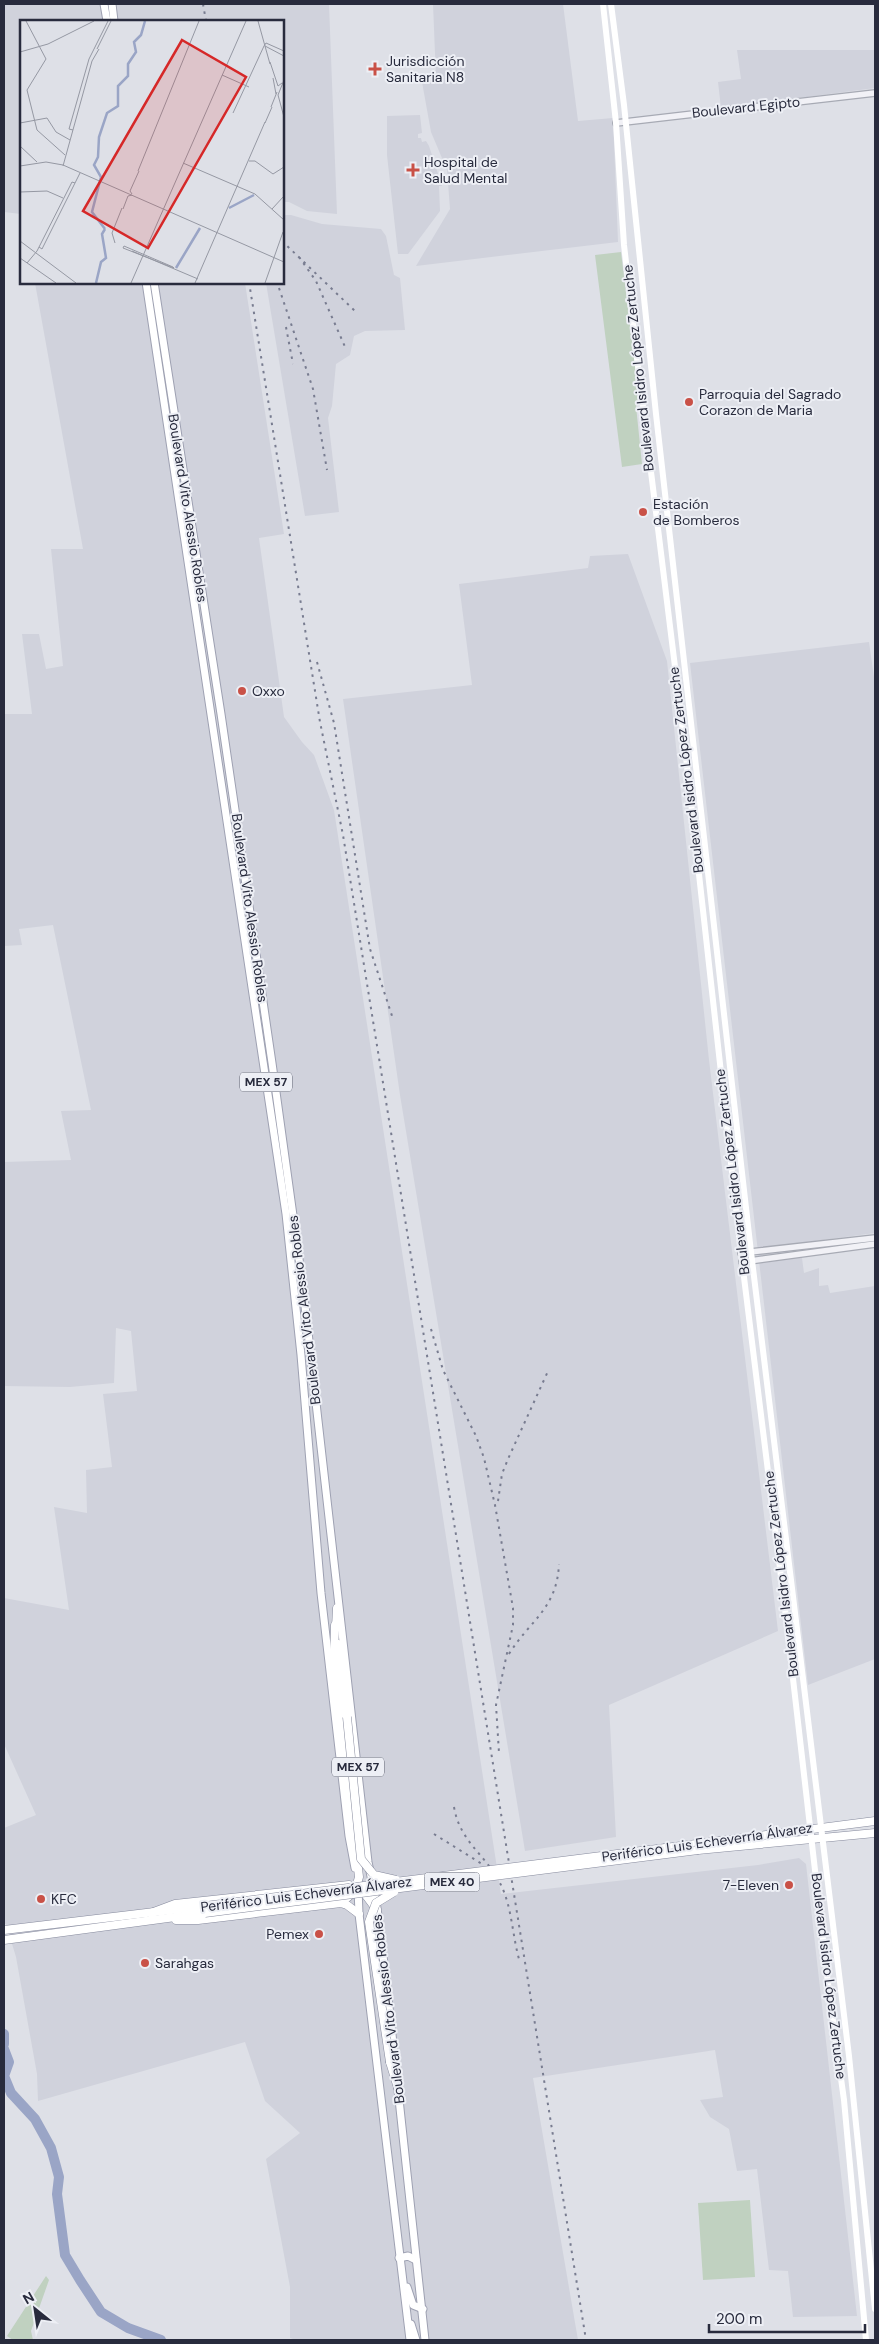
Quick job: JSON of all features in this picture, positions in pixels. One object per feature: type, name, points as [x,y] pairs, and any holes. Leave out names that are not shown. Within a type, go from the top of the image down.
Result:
[{"type":"highway","points":[[337,1608],[334,1659],[358,1870],[358,1884],[351,1896],[341,1903]]},
{"type":"highway","points":[[336,1625],[361,1859],[374,1875],[405,1885]]},
{"type":"highway","name":"Periférico Luis Echeverría Álvarez","points":[[4,1930],[151,1912],[205,1909],[405,1885],[699,1847],[822,1826],[875,1821]]},
{"type":"highway","name":"Periférico Luis Echeverría Álvarez","points":[[699,1847],[811,1840],[875,1833]]},
{"type":"highway","points":[[151,1912],[175,1904],[358,1884]]},
{"type":"highway","points":[[358,1884],[377,1913]]},
{"type":"highway","points":[[398,2088],[390,2062],[369,1922],[372,1910],[382,1898],[405,1885]]},
{"type":"highway","points":[[335,1886],[341,1891],[341,1903]]},
{"type":"highway","points":[[170,1918],[184,1921],[198,1920],[341,1903],[359,1914]]},
{"type":"highway","name":"Periférico Luis Echeverría Álvarez","points":[[4,1940],[170,1918],[205,1909]]},
{"type":"main road","points":[[104,4],[107,20]]},
{"type":"main road","points":[[112,4],[114,20]]},
{"type":"main road","name":"Boulevard Isidro López Zertuche","points":[[603,4],[616,123],[624,245],[742,1262],[771,1492],[829,1992],[844,2100],[866,2340]]},
{"type":"main road","name":"Boulevard Isidro López Zertuche","points":[[611,4],[719,975],[779,1492],[824,1838],[875,2309]]},
{"type":"main road","name":"Boulevard Vito Alessio Robles","points":[[146,284],[221,714],[274,1072],[310,1355],[337,1608],[360,1780],[368,1862],[376,1900],[387,1988],[425,2340]]},
{"type":"main road","name":"Boulevard Vito Alessio Robles","points":[[154,284],[190,583],[286,1214],[301,1355],[321,1593],[349,1836],[358,1884],[359,1914],[410,2340]]},
{"type":"main road","points":[[190,583],[199,581]]},
{"type":"main road","points":[[690,802],[700,802]]},
{"type":"main road","points":[[701,896],[710,895]]},
{"type":"main road","points":[[240,907],[248,906]]},
{"type":"main road","points":[[710,976],[719,975]]},
{"type":"main road","points":[[301,1355],[310,1355]]},
{"type":"main road","points":[[771,1492],[779,1492]]},
{"type":"main road","points":[[358,1884],[376,1900]]},
{"type":"main road","points":[[377,1913],[381,1905],[390,1898]]},
{"type":"main road","points":[[361,1928],[368,1924],[378,1925]]},
{"type":"main road","points":[[399,2258],[408,2256],[416,2260]]},
{"type":"main road","points":[[400,2268],[413,2305],[423,2309]]},
{"type":"main road","points":[[407,2314],[416,2340]]},
{"type":"street","name":"Boulevard Egipto","points":[[616,123],[875,93]]},
{"type":"street","points":[[741,1253],[875,1238]]},
{"type":"street","points":[[742,1262],[875,1244]]},
{"type":"shaded area","points":[[4,4],[329,4],[337,214],[307,211],[289,202],[284,202],[284,20],[20,20],[20,214],[4,212]]},
{"type":"shaded area","points":[[433,4],[563,4],[578,121],[613,118],[618,242],[416,266],[450,209],[447,170],[431,132],[422,82],[436,78]]},
{"type":"shaded area","points":[[737,50],[875,50],[875,88],[721,108],[718,82],[741,79]]},
{"type":"shaded area","name":"Hospital de Salud Mental","points":[[420,115],[422,133],[418,134],[418,138],[421,138],[422,142],[426,141],[429,146],[442,186],[439,186],[440,211],[408,254],[398,254],[387,155],[387,116]]},
{"type":"shaded area","points":[[284,215],[291,215],[322,224],[381,229],[386,236],[394,275],[400,278],[405,330],[365,331],[354,336],[350,355],[336,364],[332,406],[328,418],[339,512],[305,516],[266,284],[284,284]]},
{"type":"shaded area","points":[[35,284],[245,284],[284,534],[259,538],[284,717],[314,755],[334,810],[501,1894],[758,1865],[799,1858],[806,1864],[857,2316],[793,2317],[788,2271],[769,2270],[757,2169],[737,2171],[729,2129],[710,2117],[700,2100],[723,2097],[715,2050],[533,2078],[578,2340],[427,2340],[426,2338],[404,2340],[296,2340],[290,2338],[290,2287],[266,2159],[300,2133],[265,2101],[245,2042],[38,2101],[37,2074],[16,1957],[6,1924],[4,1924],[4,1828],[36,1815],[4,1744],[4,1598],[69,1610],[54,1507],[87,1513],[86,1470],[112,1467],[103,1394],[137,1391],[131,1331],[116,1328],[114,1383],[70,1387],[4,1386],[4,1162],[71,1160],[61,1111],[91,1110],[53,925],[19,929],[22,945],[4,946],[4,714],[32,714],[22,634],[39,634],[46,669],[63,666],[51,549],[83,549]]},
{"type":"shaded area","points":[[628,554],[667,661],[709,1060],[778,1631],[609,1705],[616,1837],[525,1851],[400,1095],[343,699],[472,685],[459,584],[588,568],[590,556]]},
{"type":"shaded area","points":[[869,642],[875,684],[875,1233],[800,1243],[804,1273],[819,1268],[819,1286],[828,1285],[830,1293],[875,1286],[875,1659],[808,1685],[690,663]]},
{"type":"green space","points":[[621,252],[639,399],[636,406],[642,464],[622,467],[595,255]]},
{"type":"green space","points":[[750,2200],[755,2277],[703,2280],[698,2203]]},
{"type":"green space","points":[[46,2276],[49,2280],[31,2331],[33,2340],[13,2340],[7,2336]]},
{"type":"waterway","points":[[4,2034],[4,2044]]},
{"type":"waterway","points":[[4,2049],[9,2062],[4,2076],[11,2093],[35,2119],[51,2148],[59,2177],[57,2194],[65,2255],[101,2312],[128,2328],[161,2340]]},
{"type":"railway","points":[[203,4],[206,20]]},
{"type":"railway","points":[[284,243],[356,312]]},
{"type":"railway","points":[[299,257],[316,281],[346,349]]},
{"type":"railway","points":[[249,284],[320,722],[343,835],[586,2340]]},
{"type":"railway","points":[[279,288],[313,389],[327,470]]},
{"type":"railway","points":[[286,327],[293,364]]},
{"type":"railway","points":[[317,662],[334,723],[370,949],[393,1019]]},
{"type":"railway","points":[[431,1329],[443,1370],[476,1436],[484,1458],[495,1505],[513,1608],[513,1625],[496,1705],[499,1753]]},
{"type":"railway","points":[[498,1501],[502,1474],[549,1369]]},
{"type":"railway","points":[[509,1654],[548,1603],[557,1579],[559,1564]]},
{"type":"railway","points":[[454,1807],[457,1819],[467,1839],[494,1873],[504,1892],[519,1959]]},
{"type":"railway","points":[[434,1834],[482,1864]]},
{"type":"place","name":"Jurisdicción Sanitaria N8","points":[[375,69]]},
{"type":"place","name":"Hospital de Salud Mental","points":[[413,170]]},
{"type":"place","name":"Parroquia del Sagrado Corazon de Maria","points":[[689,402]]},
{"type":"place","name":"Estación de Bomberos","points":[[643,512]]},
{"type":"place","name":"Oxxo","points":[[242,691]]},
{"type":"place","name":"7-Eleven","points":[[789,1885]]},
{"type":"place","name":"KFC","points":[[41,1899]]},
{"type":"place","name":"Pemex","points":[[319,1934]]},
{"type":"place","name":"Sarahgas","points":[[145,1963]]}]
